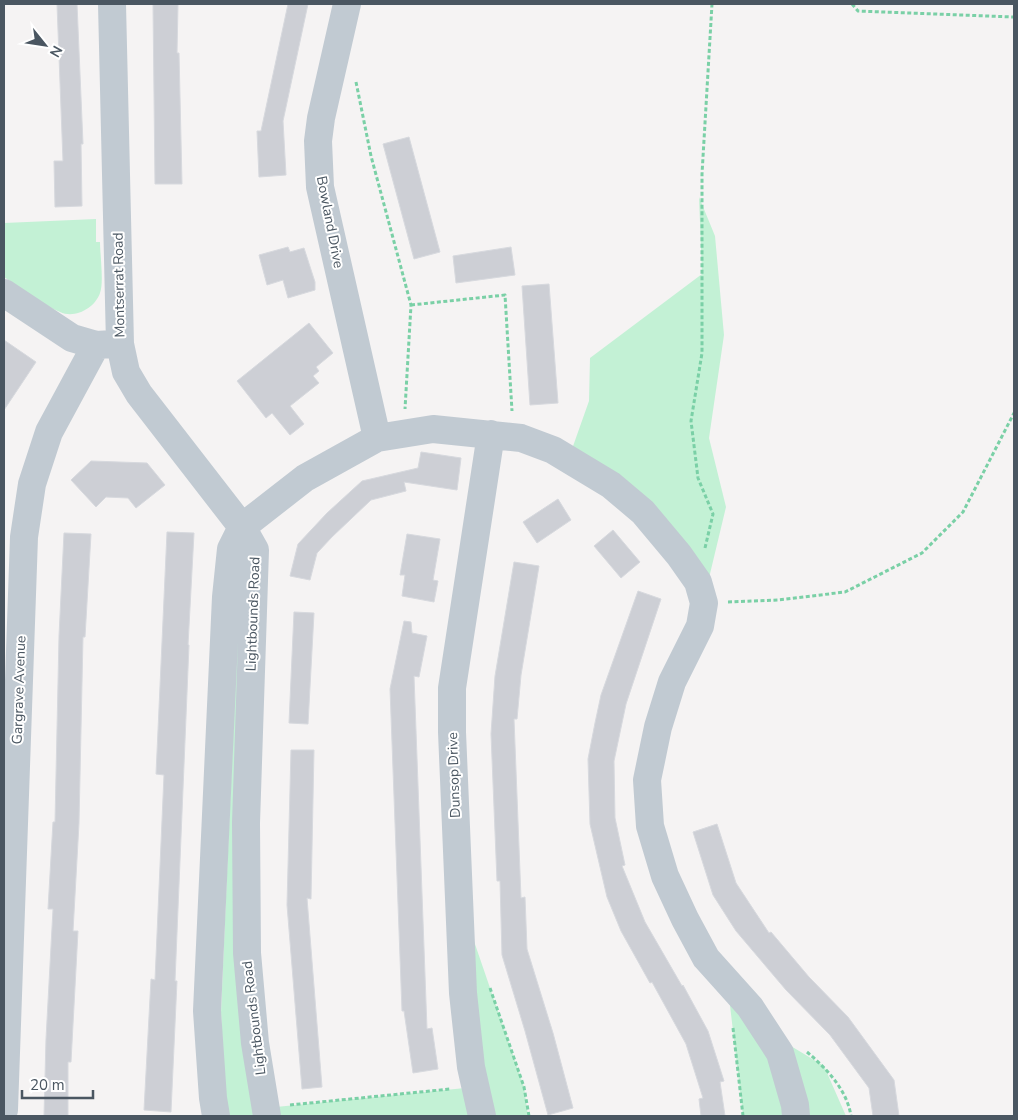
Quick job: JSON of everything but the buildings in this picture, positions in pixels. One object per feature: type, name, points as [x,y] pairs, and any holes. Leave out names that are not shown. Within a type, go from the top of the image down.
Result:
[{"type":"street","name":"Montserrat Road","points":[[112,4],[108,345],[139,394],[242,527]]},
{"type":"street","name":"Bowland Drive","points":[[347,4],[321,118],[318,141],[320,187],[378,438]]},
{"type":"street","points":[[4,293],[72,338],[108,345]]},
{"type":"street","name":"Gargrave Avenue","points":[[4,1110],[24,537],[32,484],[49,432],[108,345]]},
{"type":"street","points":[[242,527],[305,478],[378,438],[433,429],[502,436],[553,450],[612,485],[643,512],[679,555],[701,592],[700,626],[672,682],[658,727],[647,780],[650,826],[666,876],[685,919],[706,958],[750,1007],[780,1053],[795,1105],[796,1116]]},
{"type":"street","name":"Dunsop Drive","points":[[482,1116],[471,1067],[463,993],[452,732],[452,688],[502,436]]},
{"type":"street","name":"Lightbounds Road","points":[[242,527],[255,550],[246,823],[247,953],[255,1043],[266,1112]]},
{"type":"street","name":"Lightbounds Road","points":[[216,1116],[207,1010],[226,597],[231,549],[242,527]]},
{"type":"path","points":[[712,4],[702,174],[702,353],[691,421],[698,478],[713,514],[701,592],[778,600],[845,592],[922,552],[963,512],[1014,412]]},
{"type":"path","points":[[852,4],[858,10],[1014,17]]},
{"type":"path","points":[[355,73],[371,156],[411,305],[404,434]]},
{"type":"path","points":[[411,305],[505,295],[502,436]]},
{"type":"path","points":[[490,988],[524,1087],[529,1116]]},
{"type":"path","points":[[732,1019],[743,1116]]},
{"type":"path","points":[[801,1048],[824,1066],[839,1087],[850,1109],[851,1116]]},
{"type":"path","points":[[266,1112],[476,1087]]},
{"type":"green space","points":[[699,197],[715,236],[724,335],[709,438],[726,507],[709,578],[572,449],[589,401],[590,358],[702,274]]},
{"type":"green space","points":[[96,219],[96,242],[100,242],[102,282],[100,293],[94,303],[84,311],[72,314],[60,312],[4,277],[4,223]]},
{"type":"green space","points":[[240,575],[257,1116],[226,1116],[221,1012]]},
{"type":"green space","points":[[465,915],[524,1087],[528,1116],[267,1116],[266,1108],[475,1087]]},
{"type":"green space","points":[[727,980],[766,1031],[824,1066],[846,1116],[743,1116]]}]
